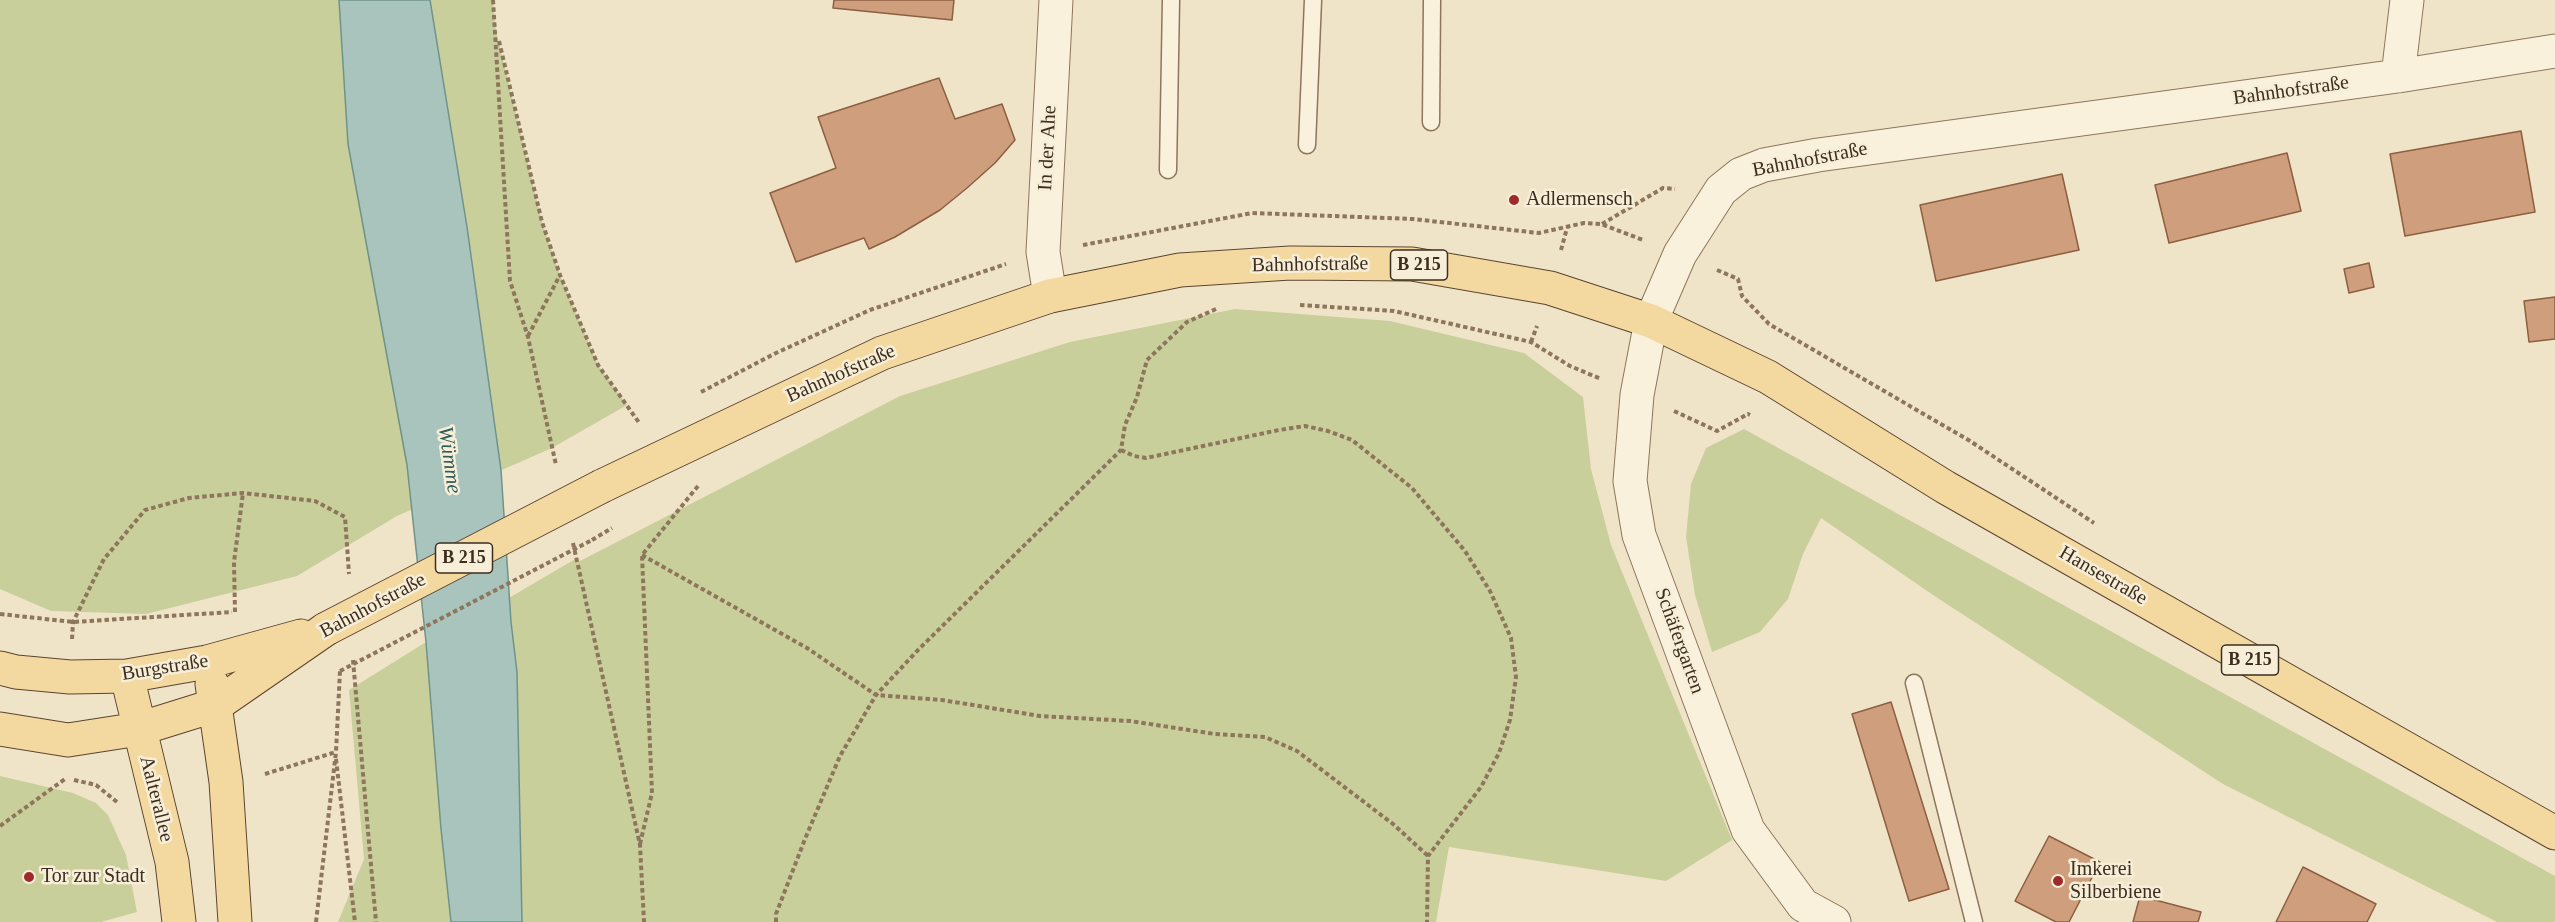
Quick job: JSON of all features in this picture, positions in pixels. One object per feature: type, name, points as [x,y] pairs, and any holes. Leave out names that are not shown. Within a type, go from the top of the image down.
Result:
[{"type":"main road","name":"Bahnhofstraße","points":[[139,729],[216,705],[326,629],[602,486],[882,352],[1050,296],[1180,270],[1290,263],[1412,264],[1550,288],[1651,321]]},
{"type":"main road","name":"Hansestraße","points":[[1651,321],[1768,377],[1945,487],[2555,833]]},
{"type":"main road","name":"Burgstraße","points":[[0,668],[16,672],[70,677],[128,676],[207,662],[326,629]]},
{"type":"main road","points":[[207,662],[216,705],[226,782],[235,922]]},
{"type":"main road","name":"Aalterallee","points":[[128,676],[172,862],[179,922]]},
{"type":"main road","name":"B 215","points":[[0,729],[68,740],[139,729]]},
{"type":"street","name":"In der Ahe","points":[[1050,296],[1042,252],[1056,0]]},
{"type":"street","points":[[2398,76],[2407,0]]},
{"type":"street","name":"Bahnhofstraße","points":[[1651,321],[1680,254],[1721,190],[1741,174],[1764,165],[1818,155],[2398,76],[2555,51]]},
{"type":"street","name":"Schäfergarten","points":[[1651,321],[1637,395],[1630,481],[1640,535],[1748,830],[1803,905],[1834,922]]},
{"type":"lane","points":[[1168,170],[1171,0]]},
{"type":"lane","points":[[1307,145],[1313,0]]},
{"type":"lane","points":[[1431,122],[1432,0]]},
{"type":"lane","points":[[1914,683],[1974,922]]},
{"type":"path","points":[[496,31],[542,222],[560,275],[598,365],[640,424]]},
{"type":"path","points":[[1567,228],[1584,223],[1601,224],[1663,188],[1721,190]]},
{"type":"path","points":[[1680,254],[1738,279],[1742,296],[1769,324],[1970,441],[2100,527]]},
{"type":"path","points":[[528,337],[560,275]]},
{"type":"path","points":[[776,922],[776,914],[800,849],[840,756],[876,695],[919,649],[1121,450],[1125,425],[1137,397],[1147,360],[1187,322],[1223,304],[1210,306]]},
{"type":"path","points":[[1291,305],[1394,311],[1531,342],[1570,366],[1637,395]]},
{"type":"path","points":[[1121,450],[1146,458],[1305,426],[1328,431],[1352,441],[1412,488],[1465,551],[1490,591],[1511,638],[1516,677],[1510,720],[1499,753],[1481,787],[1428,856],[1427,922]]},
{"type":"path","points":[[640,845],[652,792],[642,555],[704,479]]},
{"type":"path","points":[[73,622],[104,559],[145,510],[189,498],[243,493],[315,501],[345,517],[349,586]]},
{"type":"path","points":[[0,614],[73,622],[235,612],[234,562],[243,493]]},
{"type":"path","points":[[316,922],[336,752],[340,671],[592,540]]},
{"type":"path","points":[[642,555],[807,648],[876,695],[942,700],[1040,716],[1130,721],[1215,734],[1265,737],[1298,751],[1393,824],[1428,856]]},
{"type":"path","points":[[353,655],[376,922]]},
{"type":"path","points":[[280,771],[336,752]]},
{"type":"path","points":[[336,752],[355,922]]},
{"type":"path","points":[[0,826],[66,779],[96,785],[119,804]]},
{"type":"green space","points":[[0,0],[493,0],[496,31],[542,222],[560,275],[598,365],[627,405],[552,448],[397,516],[297,576],[146,614],[51,611],[0,589]]},
{"type":"green space","points":[[1235,309],[1390,321],[1524,353],[1583,397],[1591,469],[1611,545],[1732,840],[1666,881],[1449,847],[1436,922],[338,922],[364,859],[349,690],[426,642],[427,646],[577,558],[578,562],[900,396],[1070,342]]},
{"type":"green space","points":[[1744,429],[2555,876],[2555,922],[2497,922],[2223,784],[1933,595],[1821,518],[1803,554],[1788,599],[1760,632],[1712,652],[1695,595],[1686,537],[1691,484],[1706,448]]},
{"type":"green space","points":[[0,776],[73,793],[96,803],[108,815],[126,855],[137,912],[101,922],[0,922]]},
{"type":"water","name":"Wümme","points":[[339,0],[430,0],[467,227],[501,470],[511,622],[517,672],[522,922],[451,922],[426,642],[407,465],[348,144]]},
{"type":"building","points":[[834,0],[954,0],[952,20],[833,8]]},
{"type":"building","points":[[939,78],[955,119],[1002,104],[1015,140],[995,163],[940,210],[895,237],[869,249],[864,238],[796,262],[770,193],[836,168],[818,117]]},
{"type":"building","points":[[2521,131],[2535,212],[2405,236],[2390,154]]},
{"type":"building","points":[[2287,153],[2301,211],[2169,243],[2155,185]]},
{"type":"building","points":[[2062,174],[2079,250],[1936,281],[1920,205]]},
{"type":"building","points":[[2369,263],[2374,287],[2349,293],[2344,269]]},
{"type":"building","points":[[2555,297],[2555,339],[2529,342],[2524,301]]},
{"type":"building","points":[[1891,702],[1949,889],[1909,901],[1852,714]]},
{"type":"building","name":"Imkerei Silberbiene","points":[[2049,836],[2100,862],[2069,922],[2056,922],[2015,901]]},
{"type":"building","points":[[2303,867],[2376,904],[2367,922],[2276,922]]},
{"type":"building","points":[[2140,896],[2201,912],[2198,922],[2133,922]]},
{"type":"place","name":"Adlermensch","points":[[1514,200]]},
{"type":"place","name":"Tor zur Stadt","points":[[29,877]]},
{"type":"place","name":"Imkerei Silberbiene","points":[[2058,881]]}]
